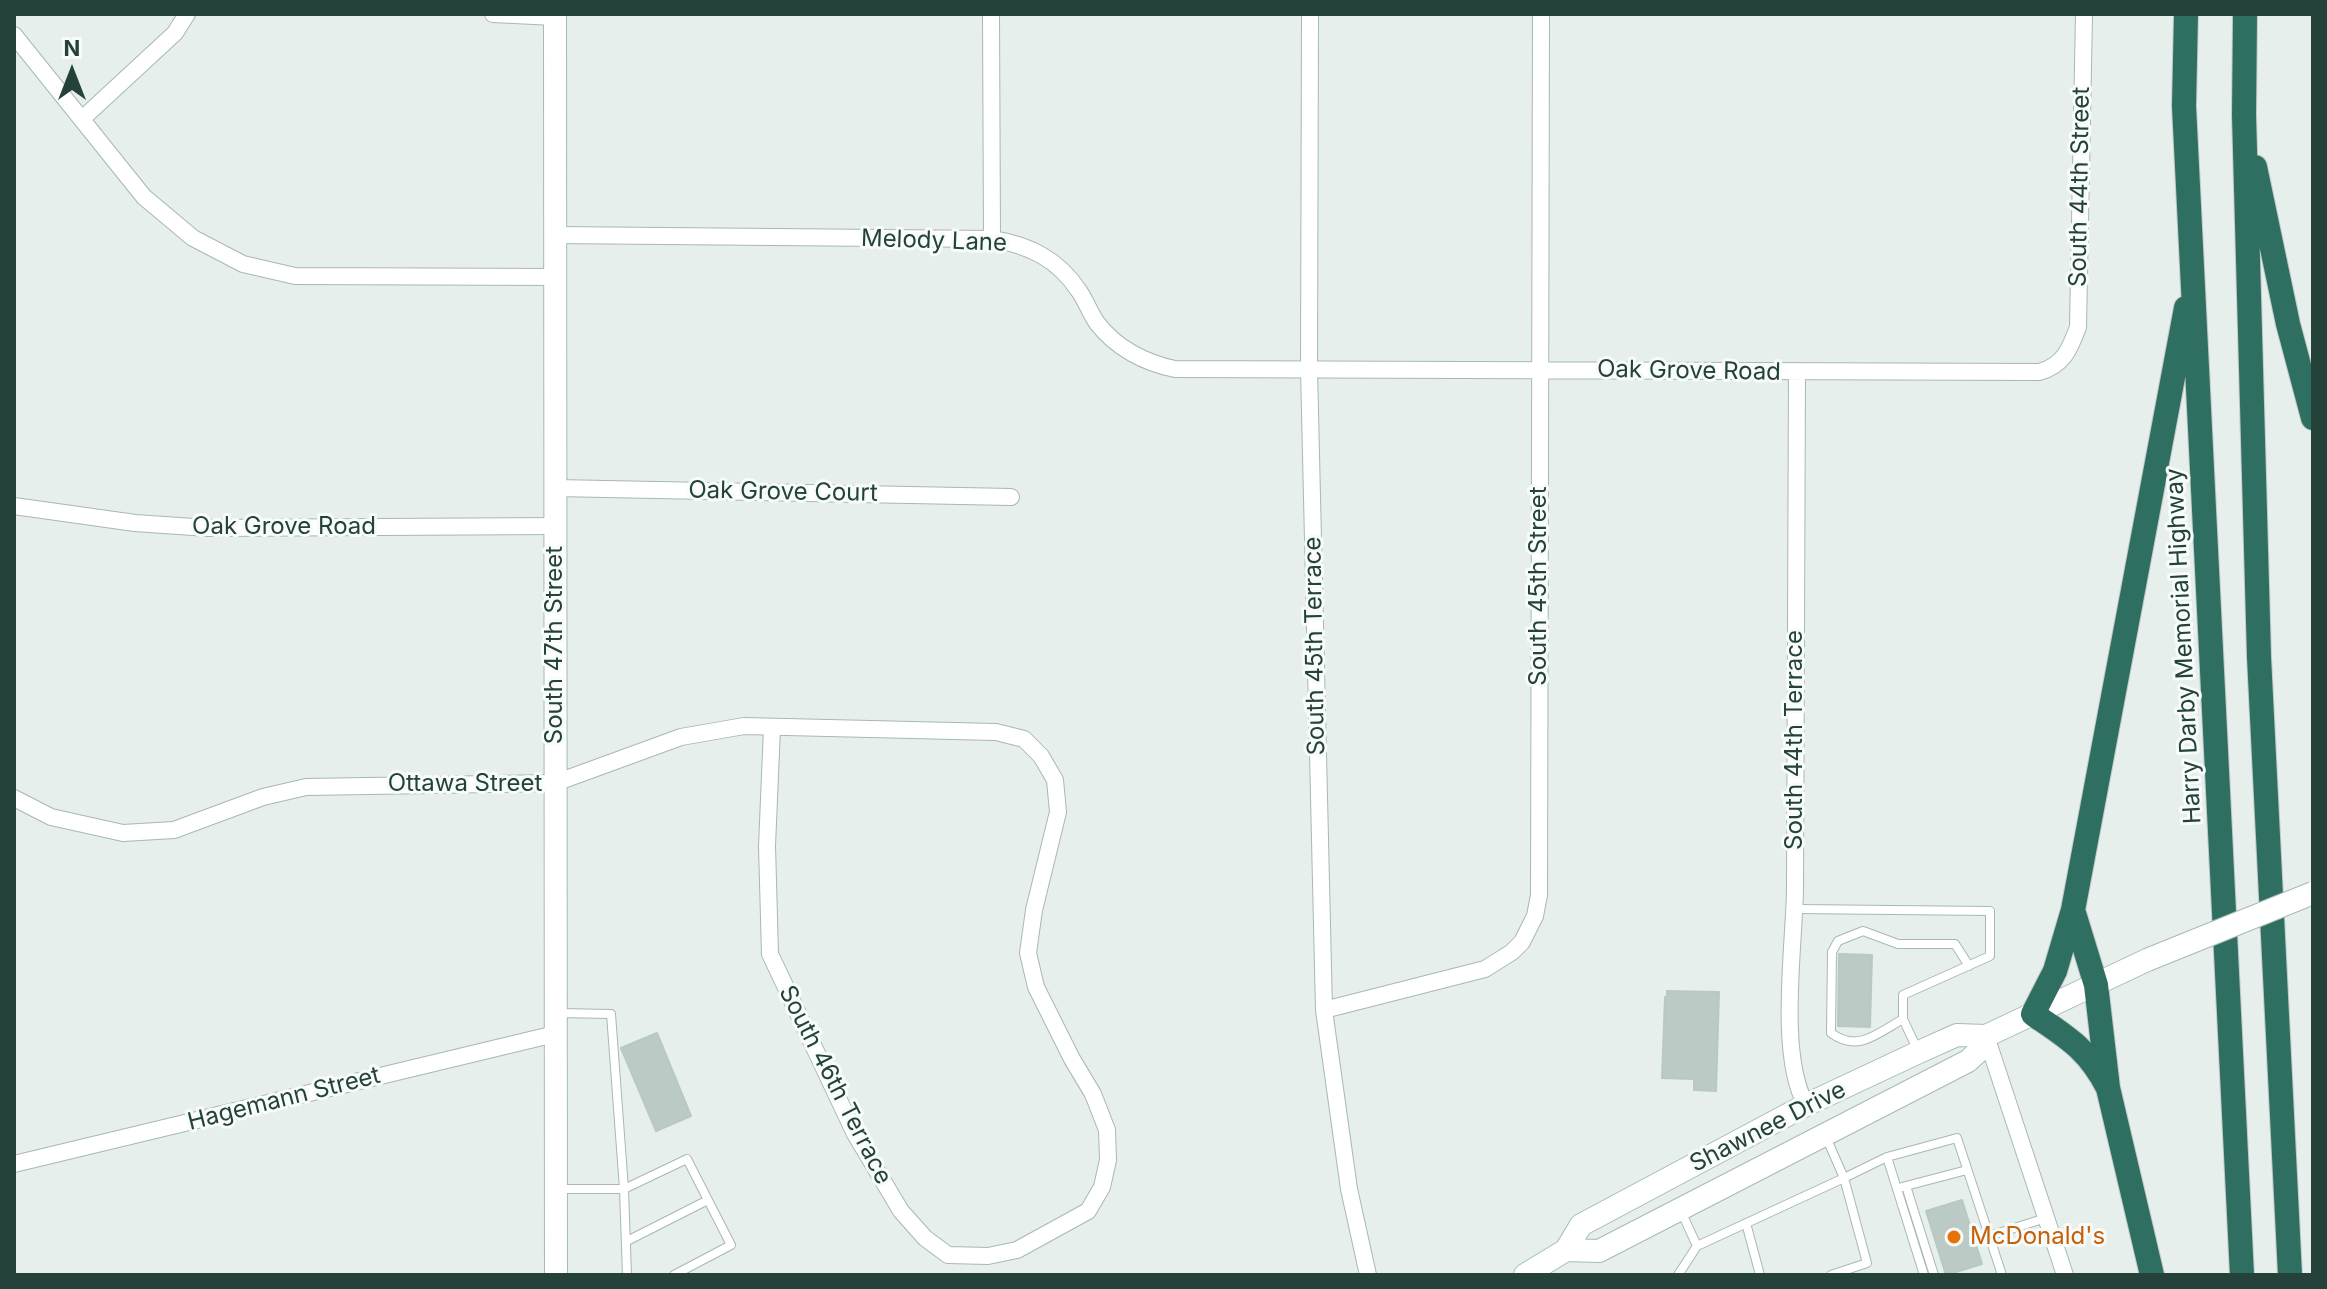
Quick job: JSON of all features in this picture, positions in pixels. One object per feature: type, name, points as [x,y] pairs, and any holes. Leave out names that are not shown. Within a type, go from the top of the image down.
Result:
[{"type":"highway","name":"Harry Darby Memorial Highway","points":[[2186,14],[2184,106],[2242,1275]]},
{"type":"highway","points":[[2245,14],[2244,115],[2259,657],[2290,1275]]},
{"type":"highway","points":[[2244,115],[2288,324],[2313,418]]},
{"type":"highway","points":[[2108,1088],[2094,1061],[2033,1014],[2055,971],[2073,910],[2193,270]]},
{"type":"highway","points":[[2073,910],[2096,985],[2108,1088],[2152,1275]]},
{"type":"main road","name":"South 47th Street","points":[[555,15],[556,1275]]},
{"type":"main road","name":"Shawnee Drive","points":[[1525,1275],[1566,1250],[1581,1225],[1806,1105],[1957,1035],[1986,1036],[2147,960],[2313,893]]},
{"type":"main road","name":"Shawnee Drive","points":[[1566,1250],[1599,1251],[1968,1061],[1981,1049],[1986,1036]]},
{"type":"main road","points":[[1806,1105],[1825,1135]]},
{"type":"main road","points":[[1665,1180],[1679,1209]]},
{"type":"street","points":[[82,119],[175,33],[187,14]]},
{"type":"street","points":[[493,14],[555,15]]},
{"type":"street","points":[[991,14],[992,239]]},
{"type":"street","name":"South 45th Terrace","points":[[1310,14],[1309,369],[1324,1010],[1349,1189],[1368,1275]]},
{"type":"street","name":"South 45th Street","points":[[1324,1010],[1485,969],[1522,942],[1535,916],[1539,895],[1541,14]]},
{"type":"street","name":"South 44th Street","points":[[2064,357],[2078,327],[2084,14]]},
{"type":"street","points":[[14,35],[144,197],[193,238],[243,264],[295,276],[556,277]]},
{"type":"street","name":"Melody Lane","points":[[555,235],[992,239],[1015,243],[1041,253],[1058,266],[1081,293],[1096,322],[1105,332],[1122,347],[1142,358],[1175,369],[1309,369]]},
{"type":"street","name":"Oak Grove Road","points":[[1309,369],[2039,372],[2057,365],[2064,357]]},
{"type":"street","name":"South 44th Terrace","points":[[1797,372],[1795,909],[1790,1056],[1798,1090],[1806,1105]]},
{"type":"street","name":"Oak Grove Court","points":[[555,488],[1011,497]]},
{"type":"street","name":"Oak Grove Road","points":[[14,506],[135,523],[208,528],[555,526]]},
{"type":"street","name":"Ottawa Street","points":[[14,798],[51,817],[123,833],[174,830],[263,797],[306,787],[555,783],[681,737],[744,726],[996,732],[1024,739],[1041,756],[1055,780],[1058,812],[1053,844],[1034,910],[1028,953],[1036,987],[1093,1094],[1107,1130],[1108,1160],[1102,1187],[1096,1198]]},
{"type":"street","name":"South 46th Terrace","points":[[772,728],[767,846],[770,954],[855,1134],[901,1211],[925,1238],[948,1255],[988,1256],[1017,1250],[1061,1227],[1088,1211],[1096,1198]]},
{"type":"street","name":"Hagemann Street","points":[[14,1164],[555,1024]]},
{"type":"street","points":[[1986,1036],[2065,1275]]},
{"type":"lane","points":[[1795,909],[1990,911],[1990,956],[1903,995],[1903,1019],[1919,1052]]},
{"type":"lane","points":[[1903,1019],[1860,1042],[1843,1042],[1831,1033],[1832,952],[1838,941],[1863,931],[1898,944],[1955,944],[1969,966]]},
{"type":"lane","points":[[555,1024],[611,1014],[627,1275]]},
{"type":"lane","points":[[1825,1135],[1844,1178],[1867,1263],[1831,1275]]},
{"type":"lane","points":[[1678,1275],[1697,1246],[1887,1157],[1957,1138],[2002,1275]]},
{"type":"lane","points":[[1887,1157],[1902,1187],[1934,1275]]},
{"type":"lane","points":[[556,1189],[624,1189],[687,1159],[731,1245],[674,1275]]},
{"type":"lane","points":[[1902,1187],[1967,1170]]},
{"type":"lane","points":[[1902,1187],[1924,1275]]},
{"type":"lane","points":[[627,1241],[708,1200]]},
{"type":"lane","points":[[1679,1209],[1697,1246]]},
{"type":"lane","points":[[1989,1236],[2046,1218]]},
{"type":"lane","points":[[1746,1223],[1760,1275]]},
{"type":"lane","points":[[1995,1275],[1998,1264]]},
{"type":"building","points":[[1839,954],[1872,955],[1870,1027],[1838,1026]]},
{"type":"building","points":[[1667,991],[1719,992],[1716,1091],[1694,1090],[1694,1079],[1662,1078]]},
{"type":"building","points":[[657,1033],[691,1116],[656,1131],[621,1048]]},
{"type":"building","name":"McDonald's","points":[[1962,1200],[1982,1264],[1946,1275],[1926,1211]]},
{"type":"place","name":"McDonald's","points":[[1954,1237]]}]
